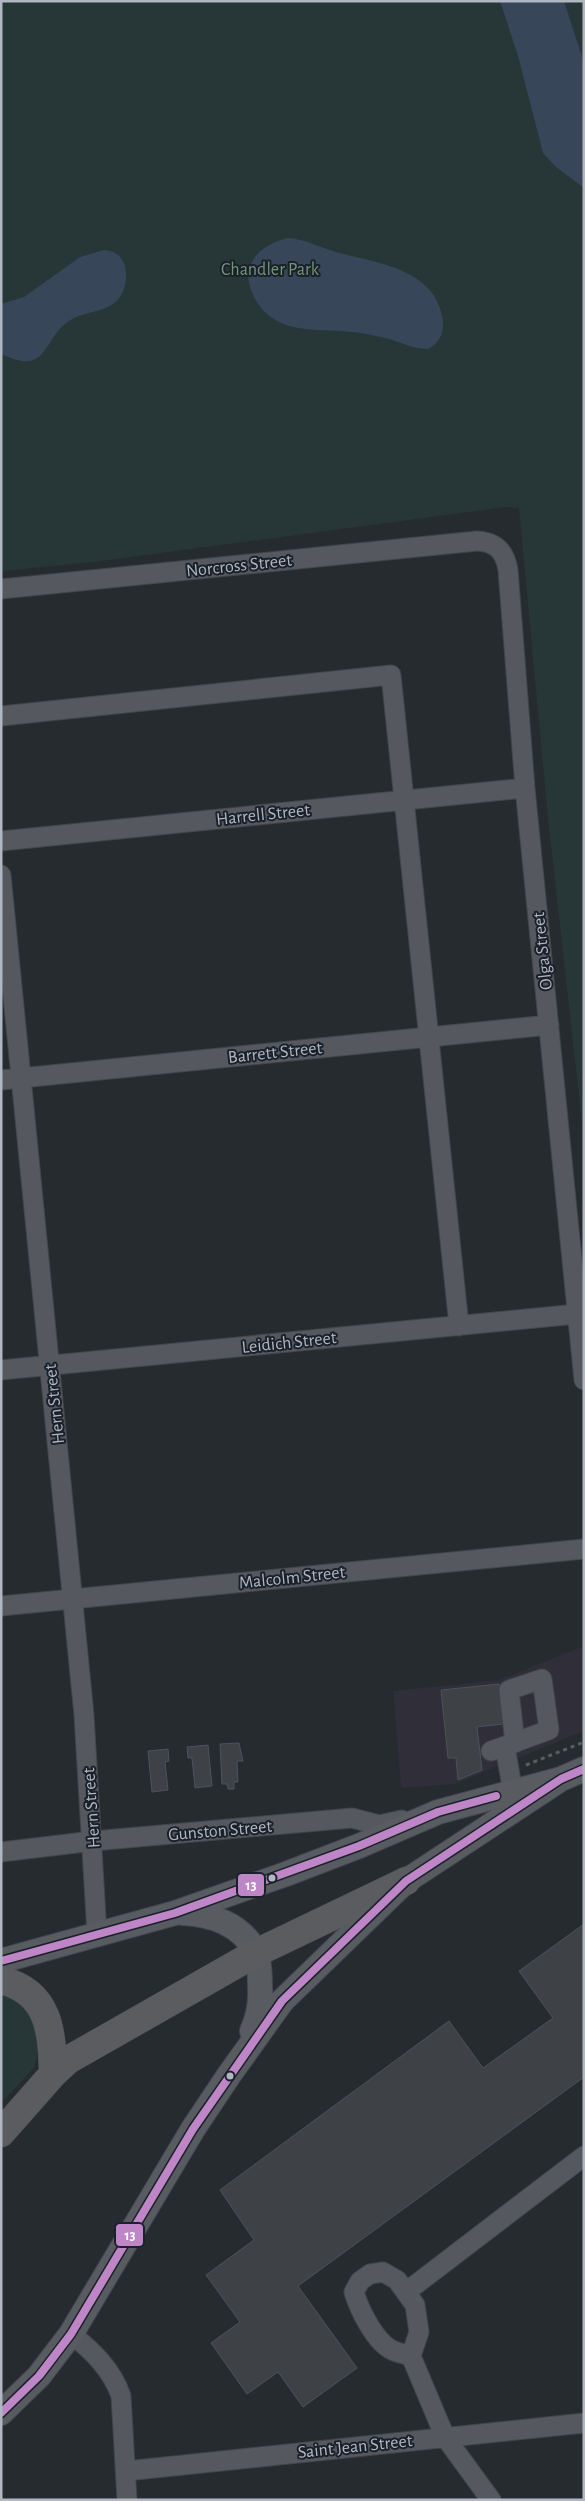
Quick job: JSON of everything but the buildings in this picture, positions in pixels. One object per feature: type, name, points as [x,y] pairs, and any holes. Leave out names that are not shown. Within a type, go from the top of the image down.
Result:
[{"type":"highway","points":[[1,2133],[53,2074],[68,2060],[256,1953],[406,1881]]},
{"type":"highway","points":[[1,1980],[15,1984],[23,1989],[44,2011],[52,2040],[53,2074]]},
{"type":"main road","points":[[1,1960],[175,1912],[313,1864],[438,1812],[561,1779],[584,1769]]},
{"type":"main road","points":[[1,2412],[39,2376],[71,2334],[148,2203],[229,2075],[282,2001],[406,1881],[561,1779]]},
{"type":"main road","points":[[175,1912],[214,1917],[240,1933],[256,1953],[260,1975],[261,2007],[255,2025],[229,2075]]},
{"type":"street","name":"Norcross Street","points":[[1,589],[477,542]]},
{"type":"street","name":"Olga Street","points":[[477,542],[491,544],[500,549],[506,557],[525,788],[584,1380]]},
{"type":"street","points":[[1,716],[391,675],[405,800],[427,1037],[459,1326]]},
{"type":"street","name":"Harrell Street","points":[[1,841],[525,788]]},
{"type":"street","name":"Hern Street","points":[[1,875],[73,1599],[93,1841],[98,1934]]},
{"type":"street","name":"Barrett Street","points":[[1,1080],[549,1025]]},
{"type":"street","name":"Leidich Street","points":[[1,1370],[577,1314]]},
{"type":"street","name":"Malcolm Street","points":[[1,1606],[584,1549]]},
{"type":"street","points":[[504,1747],[513,1792]]},
{"type":"street","name":"Gunston Street","points":[[1,1852],[93,1841],[352,1818],[379,1825],[438,1812]]},
{"type":"street","points":[[406,2292],[584,2156]]},
{"type":"street","points":[[411,2356],[390,2349],[375,2333],[359,2308],[354,2292],[360,2281],[370,2274],[383,2272],[397,2280],[416,2305],[419,2332],[411,2356],[445,2437],[491,2500]]},
{"type":"street","points":[[71,2334],[93,2351],[116,2382],[121,2396],[127,2500]]},
{"type":"street","name":"Saint Jean Street","points":[[126,2471],[584,2422]]},
{"type":"shaded area","points":[[584,1646],[584,1731],[455,1784],[401,1788],[393,1691],[499,1680]]},
{"type":"green space","name":"Chandler Park","points":[[1,1],[584,1],[584,1141],[548,818],[519,508],[506,507],[94,562],[1,571]]},
{"type":"green space","points":[[1,1990],[22,2003],[41,2036],[34,2068],[1,2103]]},
{"type":"water","points":[[500,1],[564,1],[584,63],[584,188],[556,167],[543,153],[518,56]]},
{"type":"water","points":[[288,238],[385,265],[417,279],[429,289],[438,303],[443,326],[442,334],[438,341],[428,349],[423,349],[366,334],[304,329],[277,321],[265,312],[255,299],[248,275],[252,261],[260,251],[271,244]]},
{"type":"water","points":[[104,250],[117,254],[125,265],[126,279],[118,300],[110,306],[73,318],[65,324],[42,354],[35,359],[27,361],[16,360],[1,354],[1,304],[24,297],[80,257]]},
{"type":"transit line","name":"13","points":[[1,2413],[39,2376],[71,2334],[193,2129],[282,2001],[406,1881],[561,1779],[584,1769]]},
{"type":"transit line","name":"13","points":[[1,1961],[175,1913],[359,1846],[438,1812],[496,1796]]}]
